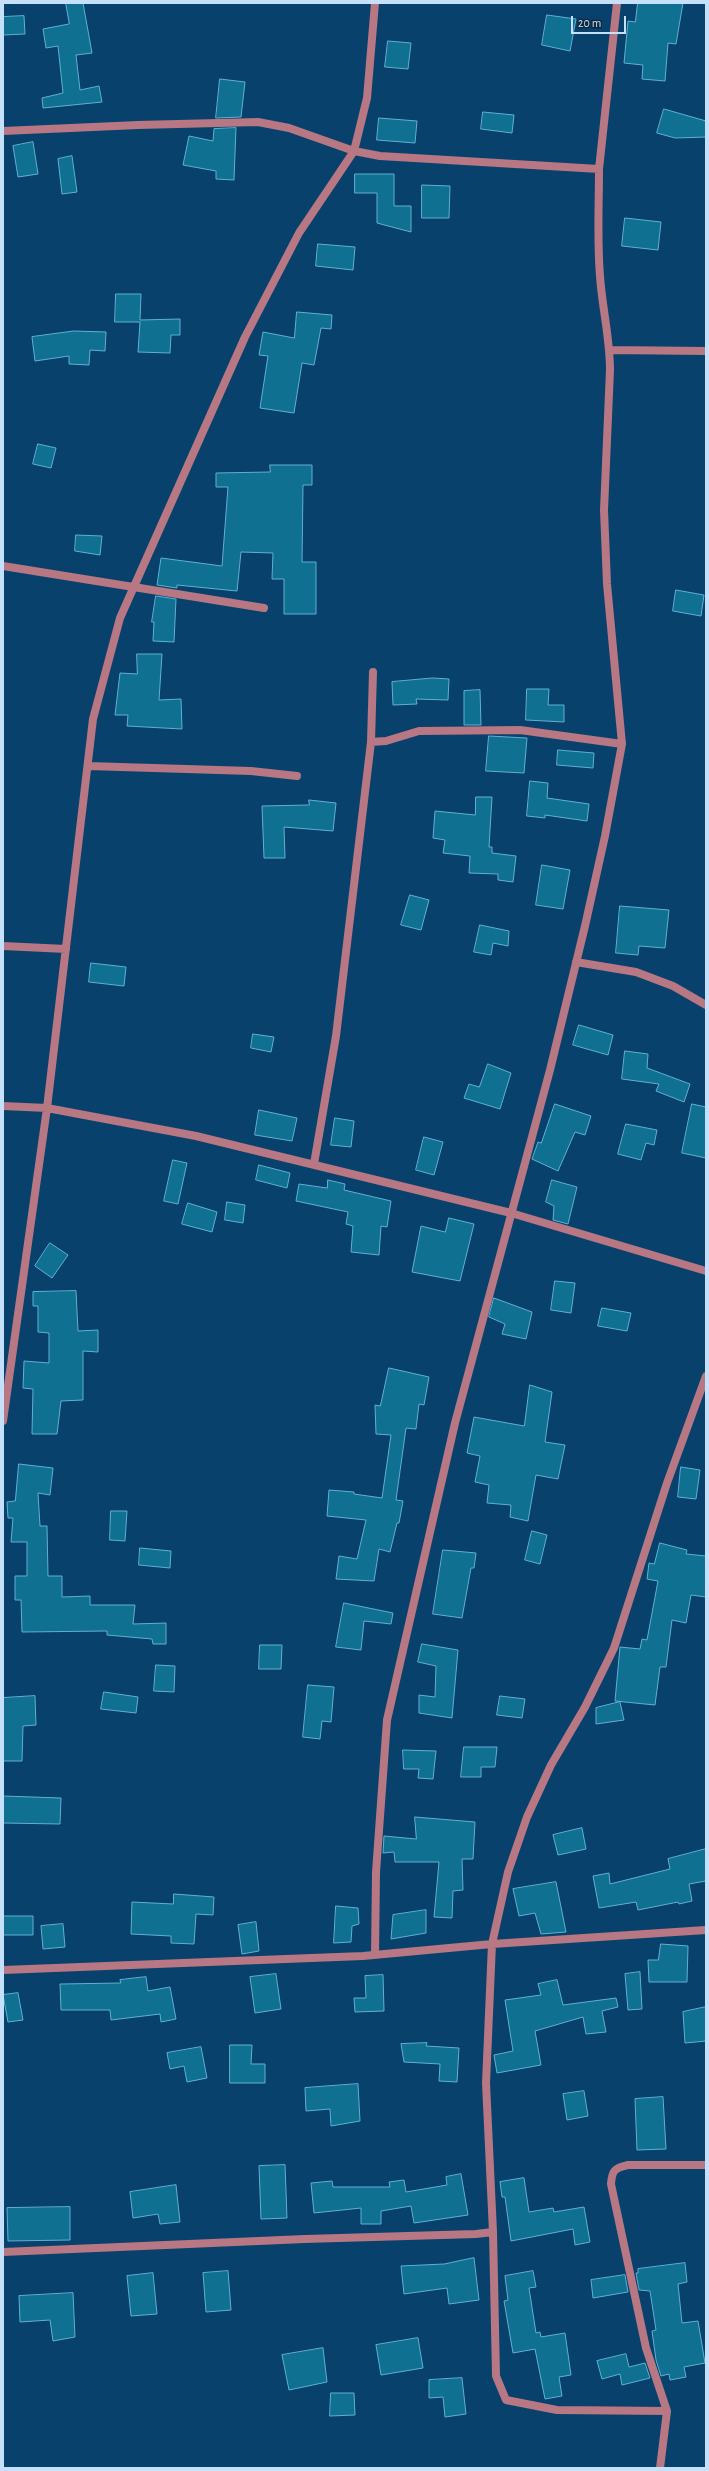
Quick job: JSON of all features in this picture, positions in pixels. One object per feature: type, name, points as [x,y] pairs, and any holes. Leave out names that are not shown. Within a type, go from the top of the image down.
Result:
[{"type":"street","points":[[3,1421],[47,1108],[93,719],[120,618],[245,337],[299,233],[354,152],[366,98],[375,3]]},
{"type":"street","points":[[375,1955],[376,1872],[386,1720],[455,1423],[576,962],[605,836],[622,744],[607,584],[605,517],[610,350],[602,310],[599,274],[599,169],[617,3]]},
{"type":"street","points":[[3,131],[138,125],[258,122],[290,128],[354,152],[380,156],[599,169]]},
{"type":"street","points":[[610,350],[706,350]]},
{"type":"street","points":[[3,566],[133,589],[264,608]]},
{"type":"street","points":[[314,1164],[336,1036],[371,742],[373,672]]},
{"type":"street","points":[[371,742],[386,741],[418,731],[520,730],[622,744]]},
{"type":"street","points":[[88,766],[251,771],[297,776]]},
{"type":"street","points":[[3,946],[66,948]]},
{"type":"street","points":[[576,962],[636,972],[673,986],[706,1005]]},
{"type":"street","points":[[3,1106],[47,1108],[196,1136],[511,1212],[706,1271]]},
{"type":"street","points":[[667,2411],[557,2410],[506,2400],[496,2376],[493,2232],[486,2083],[492,1944],[508,1872],[527,1817],[551,1765],[585,1707],[614,1648],[667,1483],[706,1376]]},
{"type":"street","points":[[3,1970],[375,1955],[492,1944],[706,1930]]},
{"type":"street","points":[[660,2468],[667,2411],[646,2348],[611,2184],[612,2172],[616,2168],[628,2165],[706,2165]]},
{"type":"street","points":[[3,2252],[493,2232]]},
{"type":"building","points":[[66,3],[83,3],[92,53],[76,55],[80,90],[99,86],[102,102],[43,108],[42,98],[63,93],[58,46],[46,48],[43,29],[69,24]]},
{"type":"building","points":[[638,3],[683,3],[676,44],[668,43],[665,81],[642,79],[643,65],[624,63],[628,21],[635,22]]},
{"type":"building","points":[[547,15],[576,19],[570,51],[542,45]]},
{"type":"building","points":[[24,16],[25,34],[3,35],[3,17]]},
{"type":"building","points":[[388,41],[411,43],[408,69],[385,67]]},
{"type":"building","points":[[220,79],[245,82],[241,117],[216,118]]},
{"type":"building","points":[[664,109],[706,121],[706,137],[675,138],[657,133]]},
{"type":"building","points":[[483,112],[514,115],[512,133],[481,129]]},
{"type":"building","points":[[379,118],[417,121],[415,143],[377,140]]},
{"type":"building","points":[[236,128],[234,180],[216,179],[216,171],[183,165],[189,136],[213,141],[214,129]]},
{"type":"building","points":[[33,142],[38,174],[18,177],[13,146]]},
{"type":"building","points":[[72,156],[77,192],[62,194],[58,159]]},
{"type":"building","points":[[355,174],[394,174],[394,206],[411,206],[411,232],[377,223],[377,193],[355,193]]},
{"type":"building","points":[[422,185],[450,186],[449,218],[422,218]]},
{"type":"building","points":[[625,218],[661,222],[658,250],[622,246]]},
{"type":"building","points":[[318,244],[355,247],[353,270],[316,266]]},
{"type":"building","points":[[116,294],[141,294],[140,320],[180,319],[180,335],[171,335],[170,353],[138,352],[140,322],[115,322]]},
{"type":"building","points":[[297,312],[332,315],[331,329],[321,328],[314,365],[302,363],[294,413],[260,408],[268,356],[259,355],[263,332],[294,338]]},
{"type":"building","points":[[74,331],[106,332],[105,351],[90,350],[89,365],[69,364],[69,356],[35,361],[32,337]]},
{"type":"building","points":[[38,444],[56,448],[51,468],[33,464]]},
{"type":"building","points":[[270,465],[312,465],[312,485],[303,485],[302,562],[316,562],[316,614],[284,614],[284,579],[272,579],[273,553],[241,552],[237,591],[177,585],[177,588],[157,585],[161,558],[222,566],[228,487],[216,487],[216,473],[270,472]]},
{"type":"building","points":[[76,535],[102,536],[100,555],[75,551]]},
{"type":"building","points":[[676,590],[704,595],[701,616],[673,611]]},
{"type":"building","points":[[156,596],[176,599],[174,642],[153,641],[154,622],[152,622]]},
{"type":"building","points":[[137,654],[162,654],[159,700],[181,699],[182,729],[127,726],[128,715],[115,715],[120,673],[137,674]]},
{"type":"building","points":[[433,678],[449,679],[448,700],[416,699],[417,704],[393,705],[392,682]]},
{"type":"building","points":[[527,689],[549,689],[548,705],[564,705],[564,722],[526,720]]},
{"type":"building","points":[[480,690],[481,725],[464,725],[464,691]]},
{"type":"building","points":[[489,736],[527,738],[524,773],[486,771]]},
{"type":"building","points":[[558,750],[594,753],[593,768],[557,765]]},
{"type":"building","points":[[530,781],[548,783],[547,798],[589,804],[587,821],[545,815],[545,818],[527,816]]},
{"type":"building","points":[[476,797],[492,797],[489,847],[492,847],[492,853],[516,856],[513,882],[498,880],[498,874],[469,873],[470,856],[443,853],[445,840],[433,838],[435,811],[475,815]]},
{"type":"building","points":[[309,800],[336,803],[333,831],[284,827],[285,858],[264,858],[262,806],[309,805]]},
{"type":"building","points":[[542,865],[570,870],[563,909],[536,905]]},
{"type":"building","points":[[410,895],[429,900],[421,930],[401,925]]},
{"type":"building","points":[[620,906],[669,910],[665,948],[639,946],[638,955],[616,953]]},
{"type":"building","points":[[480,925],[509,931],[508,946],[493,943],[491,955],[474,952]]},
{"type":"building","points":[[91,963],[126,967],[124,986],[89,982]]},
{"type":"building","points":[[579,1025],[613,1035],[608,1055],[573,1045]]},
{"type":"building","points":[[253,1034],[274,1037],[271,1052],[251,1048]]},
{"type":"building","points":[[625,1051],[648,1054],[647,1068],[690,1084],[684,1102],[656,1091],[659,1084],[622,1079]]},
{"type":"building","points":[[488,1064],[511,1073],[500,1109],[464,1098],[469,1084],[479,1087]]},
{"type":"building","points":[[555,1104],[591,1116],[585,1135],[575,1132],[558,1171],[532,1159],[538,1142],[541,1143]]},
{"type":"building","points":[[692,1104],[706,1107],[706,1158],[682,1153]]},
{"type":"building","points":[[259,1110],[297,1118],[292,1141],[255,1135]]},
{"type":"building","points":[[335,1118],[354,1121],[351,1147],[331,1145]]},
{"type":"building","points":[[626,1124],[657,1130],[654,1145],[646,1143],[641,1160],[618,1154]]},
{"type":"building","points":[[424,1137],[443,1142],[434,1175],[416,1170]]},
{"type":"building","points":[[173,1160],[187,1163],[178,1204],[164,1201]]},
{"type":"building","points":[[259,1165],[290,1173],[287,1188],[256,1180]]},
{"type":"building","points":[[328,1180],[345,1184],[344,1190],[391,1201],[387,1227],[381,1226],[379,1255],[351,1252],[353,1226],[346,1224],[348,1212],[296,1201],[299,1184],[327,1188]]},
{"type":"building","points":[[552,1180],[577,1187],[568,1224],[553,1220],[554,1206],[546,1202]]},
{"type":"building","points":[[227,1202],[245,1205],[243,1223],[225,1220]]},
{"type":"building","points":[[188,1203],[217,1212],[212,1232],[182,1224]]},
{"type":"building","points":[[449,1218],[474,1224],[460,1281],[412,1272],[421,1226],[445,1232]]},
{"type":"building","points":[[50,1243],[68,1255],[52,1278],[35,1266]]},
{"type":"building","points":[[555,1281],[575,1283],[571,1313],[551,1310]]},
{"type":"building","points":[[76,1291],[78,1331],[98,1330],[98,1352],[83,1351],[83,1400],[61,1401],[57,1434],[32,1434],[33,1389],[23,1388],[24,1361],[49,1363],[49,1333],[38,1332],[38,1306],[33,1306],[33,1292]]},
{"type":"building","points":[[494,1298],[532,1312],[526,1339],[502,1334],[505,1324],[489,1317]]},
{"type":"building","points":[[602,1308],[631,1313],[627,1331],[598,1326]]},
{"type":"building","points":[[389,1368],[429,1377],[424,1405],[419,1404],[416,1429],[406,1428],[396,1500],[403,1501],[399,1523],[397,1523],[390,1552],[379,1549],[374,1581],[336,1579],[339,1556],[357,1559],[366,1520],[327,1516],[329,1490],[354,1492],[354,1494],[382,1498],[391,1435],[376,1434],[375,1405],[380,1406]]},
{"type":"building","points":[[530,1385],[552,1392],[545,1442],[565,1445],[558,1479],[536,1475],[528,1521],[510,1517],[511,1505],[487,1503],[489,1485],[475,1482],[480,1456],[467,1453],[474,1417],[524,1426]]},
{"type":"building","points":[[19,1464],[53,1468],[50,1495],[38,1493],[40,1526],[47,1526],[48,1576],[62,1576],[62,1597],[90,1596],[90,1605],[135,1605],[133,1624],[166,1623],[166,1644],[153,1644],[152,1639],[107,1635],[107,1631],[22,1632],[21,1600],[15,1600],[15,1576],[27,1576],[27,1542],[11,1542],[13,1518],[8,1518],[7,1502],[15,1501]]},
{"type":"building","points":[[681,1467],[700,1470],[696,1499],[678,1497]]},
{"type":"building","points":[[111,1511],[127,1511],[125,1541],[110,1540]]},
{"type":"building","points":[[532,1531],[547,1535],[540,1564],[525,1560]]},
{"type":"building","points":[[660,1543],[687,1550],[686,1554],[706,1556],[706,1597],[691,1595],[686,1623],[672,1620],[666,1667],[660,1667],[655,1705],[615,1701],[620,1647],[640,1649],[642,1639],[647,1640],[658,1581],[647,1579],[649,1563],[654,1564]]},
{"type":"building","points":[[140,1548],[171,1551],[170,1568],[139,1565]]},
{"type":"building","points":[[443,1550],[476,1553],[474,1568],[471,1568],[462,1618],[433,1614]]},
{"type":"building","points":[[344,1603],[393,1613],[391,1624],[364,1621],[361,1650],[336,1647]]},
{"type":"building","points":[[422,1644],[458,1650],[452,1718],[419,1713],[419,1695],[435,1697],[436,1666],[418,1662]]},
{"type":"building","points":[[260,1645],[282,1645],[281,1669],[259,1669]]},
{"type":"building","points":[[156,1665],[175,1666],[174,1692],[154,1691]]},
{"type":"building","points":[[308,1685],[334,1687],[331,1722],[322,1721],[320,1739],[303,1737]]},
{"type":"building","points":[[104,1692],[138,1697],[136,1713],[101,1709]]},
{"type":"building","points":[[35,1696],[36,1725],[23,1726],[22,1761],[3,1761],[3,1698]]},
{"type":"building","points":[[500,1696],[525,1699],[522,1718],[497,1715]]},
{"type":"building","points":[[620,1702],[624,1720],[596,1724],[596,1708]]},
{"type":"building","points":[[464,1747],[497,1747],[495,1767],[481,1767],[481,1777],[461,1777]]},
{"type":"building","points":[[403,1750],[436,1751],[433,1779],[418,1778],[419,1769],[404,1769]]},
{"type":"building","points":[[3,1796],[61,1798],[60,1824],[3,1823]]},
{"type":"building","points":[[415,1817],[475,1822],[473,1859],[462,1859],[463,1890],[453,1891],[452,1918],[434,1917],[439,1862],[395,1862],[394,1852],[383,1853],[384,1836],[416,1839]]},
{"type":"building","points":[[582,1828],[586,1849],[558,1855],[553,1835]]},
{"type":"building","points":[[706,1849],[706,1881],[689,1884],[692,1901],[679,1904],[678,1902],[638,1910],[636,1902],[599,1908],[593,1876],[609,1873],[610,1884],[670,1869],[668,1859]]},
{"type":"building","points":[[556,1882],[566,1932],[541,1934],[535,1913],[519,1916],[513,1889]]},
{"type":"building","points":[[174,1894],[214,1897],[213,1915],[196,1914],[194,1944],[171,1943],[171,1936],[131,1934],[132,1902],[173,1904]]},
{"type":"building","points":[[336,1906],[358,1908],[359,1924],[352,1926],[351,1942],[334,1943]]},
{"type":"building","points":[[426,1910],[426,1933],[391,1939],[393,1915]]},
{"type":"building","points":[[3,1916],[33,1916],[33,1935],[3,1935]]},
{"type":"building","points":[[256,1922],[259,1951],[242,1954],[238,1925]]},
{"type":"building","points":[[63,1924],[65,1947],[43,1949],[41,1926]]},
{"type":"building","points":[[661,1944],[688,1946],[687,1982],[649,1982],[648,1960],[658,1960]]},
{"type":"building","points":[[640,1972],[642,2009],[628,2010],[625,1974]]},
{"type":"building","points":[[276,1974],[281,2009],[255,2013],[250,1977]]},
{"type":"building","points":[[383,1975],[384,2011],[355,2012],[354,1998],[366,1998],[365,1976]]},
{"type":"building","points":[[146,1977],[148,1991],[170,1987],[176,2019],[161,2022],[160,2014],[111,2020],[110,2010],[61,2010],[60,1984],[121,1983],[120,1980]]},
{"type":"building","points":[[557,1980],[563,2005],[616,1998],[618,2007],[602,2011],[606,2032],[586,2034],[583,2017],[535,2031],[541,2065],[497,2073],[494,2055],[513,2051],[505,2000],[541,1995],[538,1984]]},
{"type":"building","points":[[18,1993],[23,2020],[8,2022],[3,1995]]},
{"type":"building","points":[[706,2007],[706,2041],[685,2043],[683,2012]]},
{"type":"building","points":[[427,2043],[426,2046],[459,2048],[457,2082],[439,2081],[440,2064],[404,2062],[401,2044]]},
{"type":"building","points":[[230,2045],[252,2045],[251,2064],[265,2064],[265,2083],[230,2083]]},
{"type":"building","points":[[201,2047],[207,2078],[187,2082],[184,2066],[170,2069],[167,2053]]},
{"type":"building","points":[[358,2084],[360,2121],[331,2126],[330,2109],[306,2111],[305,2088]]},
{"type":"building","points":[[584,2091],[588,2116],[567,2120],[563,2094]]},
{"type":"building","points":[[663,2097],[666,2149],[637,2150],[635,2099]]},
{"type":"building","points":[[285,2165],[287,2218],[261,2219],[259,2166]]},
{"type":"building","points":[[461,2174],[468,2215],[414,2223],[411,2206],[381,2211],[381,2224],[361,2224],[361,2208],[314,2213],[311,2183],[332,2181],[333,2187],[390,2187],[389,2182],[404,2180],[406,2192],[447,2185],[446,2177]]},
{"type":"building","points":[[524,2178],[529,2212],[553,2208],[554,2212],[584,2207],[590,2242],[575,2245],[573,2229],[511,2241],[505,2197],[502,2197],[500,2182]]},
{"type":"building","points":[[176,2185],[180,2222],[160,2224],[158,2214],[133,2218],[130,2192]]},
{"type":"building","points":[[70,2207],[70,2240],[8,2241],[7,2208]]},
{"type":"building","points":[[474,2258],[479,2300],[449,2304],[447,2288],[404,2294],[401,2266],[444,2264]]},
{"type":"building","points":[[685,2263],[687,2282],[678,2284],[682,2323],[698,2321],[705,2363],[684,2367],[686,2377],[670,2380],[669,2374],[661,2376],[656,2360],[652,2331],[656,2330],[650,2291],[639,2290],[636,2273],[638,2273],[638,2269]]},
{"type":"building","points":[[228,2271],[231,2310],[206,2312],[203,2273]]},
{"type":"building","points":[[533,2271],[536,2287],[529,2288],[536,2333],[540,2332],[541,2337],[565,2333],[571,2375],[559,2377],[562,2396],[545,2399],[535,2349],[513,2353],[504,2301],[508,2300],[505,2276]]},
{"type":"building","points":[[153,2273],[157,2314],[131,2316],[127,2276]]},
{"type":"building","points":[[625,2275],[628,2292],[593,2298],[591,2280]]},
{"type":"building","points":[[73,2293],[75,2337],[53,2341],[50,2320],[20,2322],[19,2296]]},
{"type":"building","points":[[418,2338],[423,2368],[381,2375],[376,2345]]},
{"type":"building","points":[[323,2348],[327,2382],[289,2390],[282,2355]]},
{"type":"building","points":[[626,2354],[629,2367],[645,2363],[650,2378],[622,2385],[620,2374],[602,2379],[597,2361]]},
{"type":"building","points":[[462,2378],[466,2414],[445,2417],[443,2397],[429,2398],[429,2380]]},
{"type":"building","points":[[331,2393],[354,2393],[355,2415],[330,2416]]}]
